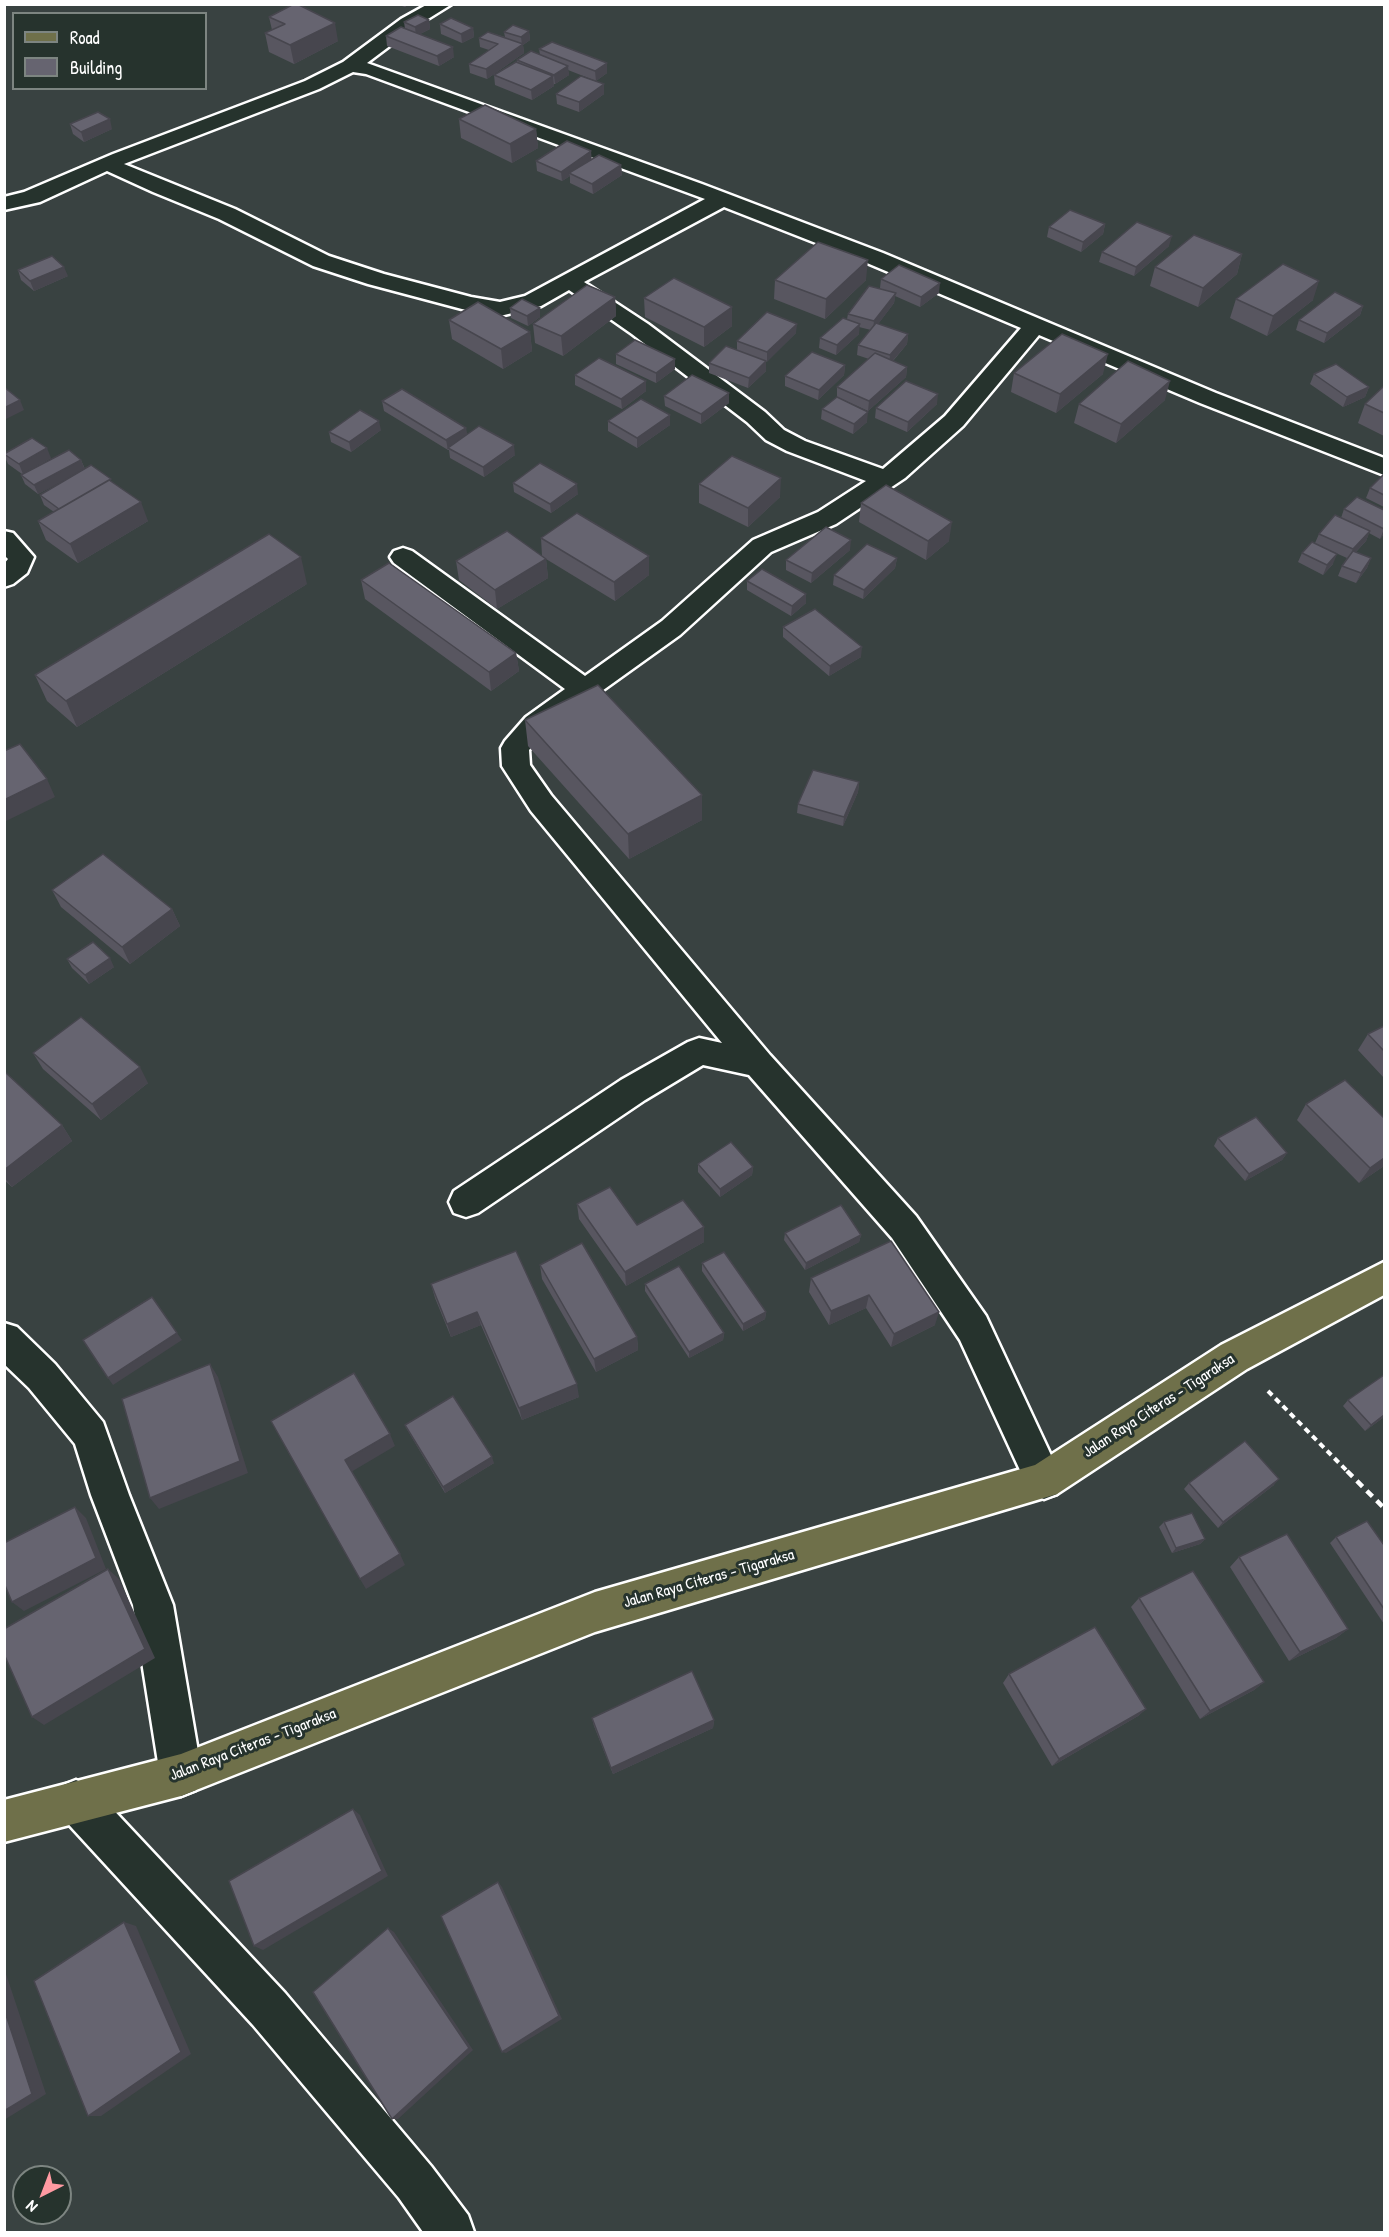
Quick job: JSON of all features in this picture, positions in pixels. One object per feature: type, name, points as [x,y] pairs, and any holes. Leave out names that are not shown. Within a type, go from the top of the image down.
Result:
[{"type":"main road","name":"Jalan Raya Citeras - Tigaraksa","points":[[4,1821],[181,1775],[595,1612],[1044,1481],[1234,1357],[1384,1278]]},
{"type":"street","points":[[5,204],[32,197],[108,164],[312,85],[350,66],[408,23],[443,4]]},
{"type":"street","points":[[350,66],[370,69],[875,258],[1208,398],[1384,467]]},
{"type":"street","points":[[108,164],[160,188],[188,196],[321,261],[376,279],[470,304],[500,309],[533,301],[722,199]]},
{"type":"street","points":[[570,282],[640,329],[756,417],[775,435],[796,446],[885,479]]},
{"type":"street","points":[[1035,325],[954,421],[885,479],[827,518],[762,546],[671,628],[537,724],[515,748],[516,766],[541,804],[759,1064],[904,1227],[973,1328],[1044,1481]]},
{"type":"street","points":[[4,539],[21,557],[18,567],[4,578]]},
{"type":"street","points":[[403,557],[584,689]]},
{"type":"street","points":[[466,1202],[633,1090],[699,1050],[759,1064]]},
{"type":"street","points":[[4,1339],[42,1376],[90,1434],[110,1495],[153,1605],[181,1775]]},
{"type":"street","points":[[76,1801],[269,2009],[415,2182],[451,2232]]},
{"type":"path","points":[[1234,1357],[1384,1508]]},
{"type":"building","points":[[294,4],[335,23],[290,45],[265,33],[285,24],[269,17]]},
{"type":"building","points":[[418,15],[429,20],[415,27],[404,22]]},
{"type":"building","points":[[451,18],[473,28],[461,34],[440,24]]},
{"type":"building","points":[[513,25],[529,31],[521,37],[504,32]]},
{"type":"building","points":[[401,27],[453,47],[437,56],[386,36]]},
{"type":"building","points":[[488,32],[523,44],[486,69],[469,64],[498,44],[479,38]]},
{"type":"building","points":[[552,42],[607,63],[595,71],[539,49]]},
{"type":"building","points":[[531,51],[568,66],[554,75],[517,60]]},
{"type":"building","points":[[516,62],[553,76],[531,90],[494,75]]},
{"type":"building","points":[[581,76],[604,84],[579,102],[556,94]]},
{"type":"building","points":[[485,105],[536,129],[510,144],[459,119]]},
{"type":"building","points":[[98,112],[110,119],[81,132],[70,124]]},
{"type":"building","points":[[567,141],[591,151],[561,172],[536,161]]},
{"type":"building","points":[[599,155],[621,165],[592,184],[569,173]]},
{"type":"building","points":[[1070,210],[1105,224],[1083,242],[1049,227]]},
{"type":"building","points":[[1137,222],[1172,236],[1136,267],[1102,252]]},
{"type":"building","points":[[1194,235],[1242,254],[1203,288],[1155,267]]},
{"type":"building","points":[[818,242],[868,260],[826,299],[775,280]]},
{"type":"building","points":[[52,256],[64,267],[30,281],[18,270]]},
{"type":"building","points":[[1283,264],[1319,281],[1273,316],[1236,299]]},
{"type":"building","points":[[899,265],[940,283],[921,297],[881,279]]},
{"type":"building","points":[[674,278],[732,307],[704,327],[644,298]]},
{"type":"building","points":[[587,285],[615,297],[561,336],[533,324]]},
{"type":"building","points":[[869,286],[896,293],[874,321],[848,314]]},
{"type":"building","points":[[1335,292],[1363,306],[1327,333],[1299,320]]},
{"type":"building","points":[[522,299],[540,308],[527,316],[510,308]]},
{"type":"building","points":[[478,302],[530,332],[501,349],[449,320]]},
{"type":"building","points":[[767,312],[797,324],[767,352],[737,341]]},
{"type":"building","points":[[843,318],[860,324],[837,345],[820,338]]},
{"type":"building","points":[[876,323],[908,334],[890,355],[858,345]]},
{"type":"building","points":[[1062,334],[1108,354],[1060,394],[1014,373]]},
{"type":"building","points":[[635,340],[675,359],[656,373],[616,354]]},
{"type":"building","points":[[726,346],[766,361],[749,378],[709,363]]},
{"type":"building","points":[[812,352],[845,365],[819,390],[785,376]]},
{"type":"building","points":[[875,353],[907,367],[869,401],[837,387]]},
{"type":"building","points":[[599,358],[646,381],[621,399],[575,375]]},
{"type":"building","points":[[1128,361],[1170,381],[1121,424],[1079,404]]},
{"type":"building","points":[[1336,364],[1369,387],[1347,397],[1314,374]]},
{"type":"building","points":[[692,375],[729,393],[701,414],[664,396]]},
{"type":"building","points":[[906,381],[938,394],[908,422],[876,408]]},
{"type":"building","points":[[1384,386],[1384,413],[1365,404]]},
{"type":"building","points":[[4,387],[20,400],[4,408]]},
{"type":"building","points":[[402,389],[466,428],[446,440],[382,401]]},
{"type":"building","points":[[837,397],[868,412],[854,424],[822,409]]},
{"type":"building","points":[[641,399],[670,415],[637,438],[608,421]]},
{"type":"building","points":[[360,410],[379,421],[349,442],[329,432]]},
{"type":"building","points":[[479,426],[514,445],[483,467],[448,448]]},
{"type":"building","points":[[32,438],[47,448],[19,464],[4,454]]},
{"type":"building","points":[[69,450],[81,460],[34,485],[21,475]]},
{"type":"building","points":[[732,456],[781,478],[748,508],[699,484]]},
{"type":"building","points":[[540,463],[577,484],[550,504],[513,483]]},
{"type":"building","points":[[91,465],[111,479],[59,509],[40,495]]},
{"type":"building","points":[[1384,474],[1384,495],[1370,488]]},
{"type":"building","points":[[109,480],[141,502],[70,544],[38,521]]},
{"type":"building","points":[[886,485],[952,522],[928,541],[861,503]]},
{"type":"building","points":[[1357,497],[1384,510],[1384,529],[1344,509]]},
{"type":"building","points":[[577,513],[649,556],[614,582],[541,538]]},
{"type":"building","points":[[1335,515],[1370,531],[1353,549],[1319,534]]},
{"type":"building","points":[[826,527],[851,540],[812,573],[786,560]]},
{"type":"building","points":[[507,531],[546,559],[495,590],[456,561]]},
{"type":"building","points":[[269,534],[301,557],[66,701],[35,675]]},
{"type":"building","points":[[1312,542],[1337,554],[1327,565],[1302,553]]},
{"type":"building","points":[[867,544],[897,558],[864,590],[834,575]]},
{"type":"building","points":[[1353,551],[1371,558],[1361,573],[1342,566]]},
{"type":"building","points":[[389,563],[516,653],[489,672],[361,580]]},
{"type":"building","points":[[762,569],[806,594],[792,606],[747,581]]},
{"type":"building","points":[[815,609],[862,647],[830,666],[783,627]]},
{"type":"building","points":[[598,685],[702,795],[628,834],[525,720]]},
{"type":"building","points":[[20,744],[47,779],[4,800],[4,751]]},
{"type":"building","points":[[813,770],[859,782],[844,817],[798,804]]},
{"type":"building","points":[[103,854],[172,909],[122,947],[52,890]]},
{"type":"building","points":[[93,942],[110,958],[85,975],[67,959]]},
{"type":"building","points":[[81,1017],[140,1067],[92,1104],[33,1053]]},
{"type":"building","points":[[1384,1026],[1384,1051],[1368,1034]]},
{"type":"building","points":[[6,1073],[62,1125],[4,1170],[4,1074]]},
{"type":"building","points":[[1345,1080],[1384,1118],[1384,1158],[1370,1168],[1306,1104]]},
{"type":"building","points":[[1256,1117],[1287,1153],[1249,1174],[1218,1138]]},
{"type":"building","points":[[731,1142],[753,1167],[720,1189],[698,1164]]},
{"type":"building","points":[[610,1187],[637,1225],[683,1200],[704,1227],[625,1272],[577,1204]]},
{"type":"building","points":[[841,1205],[861,1235],[806,1263],[785,1233]]},
{"type":"building","points":[[891,1241],[939,1312],[894,1334],[869,1295],[831,1311],[811,1278]]},
{"type":"building","points":[[582,1243],[637,1337],[594,1359],[540,1265]]},
{"type":"building","points":[[516,1251],[577,1384],[519,1408],[477,1312],[447,1324],[431,1284]]},
{"type":"building","points":[[724,1252],[766,1312],[743,1324],[702,1263]]},
{"type":"building","points":[[679,1266],[724,1333],[689,1352],[645,1284]]},
{"type":"building","points":[[152,1297],[177,1333],[108,1378],[83,1340]]},
{"type":"building","points":[[210,1364],[240,1461],[150,1498],[122,1399]]},
{"type":"building","points":[[354,1373],[390,1434],[345,1460],[400,1554],[360,1579],[271,1421]]},
{"type":"building","points":[[1384,1375],[1384,1415],[1371,1425],[1348,1400]]},
{"type":"building","points":[[453,1396],[492,1457],[443,1487],[405,1425]]},
{"type":"building","points":[[1245,1441],[1279,1479],[1223,1522],[1189,1483]]},
{"type":"building","points":[[75,1507],[96,1558],[12,1602],[4,1583],[4,1543]]},
{"type":"building","points":[[1192,1513],[1205,1539],[1176,1548],[1164,1522]]},
{"type":"building","points":[[1367,1521],[1384,1545],[1384,1609],[1336,1537]]},
{"type":"building","points":[[1287,1534],[1348,1629],[1300,1652],[1239,1557]]},
{"type":"building","points":[[108,1569],[145,1649],[32,1717],[4,1654],[4,1629]]},
{"type":"building","points":[[1193,1571],[1264,1682],[1210,1711],[1139,1598]]},
{"type":"building","points":[[1095,1627],[1146,1709],[1059,1759],[1009,1674]]},
{"type":"building","points":[[692,1671],[714,1720],[611,1768],[592,1718]]},
{"type":"building","points":[[353,1809],[382,1871],[254,1946],[229,1881]]},
{"type":"building","points":[[498,1882],[559,2016],[502,2052],[441,1916]]},
{"type":"building","points":[[124,1922],[181,2052],[88,2116],[34,1981]]},
{"type":"building","points":[[388,1928],[469,2048],[392,2119],[313,1992]]},
{"type":"building","points":[[4,2009],[32,2094],[4,2111]]}]
